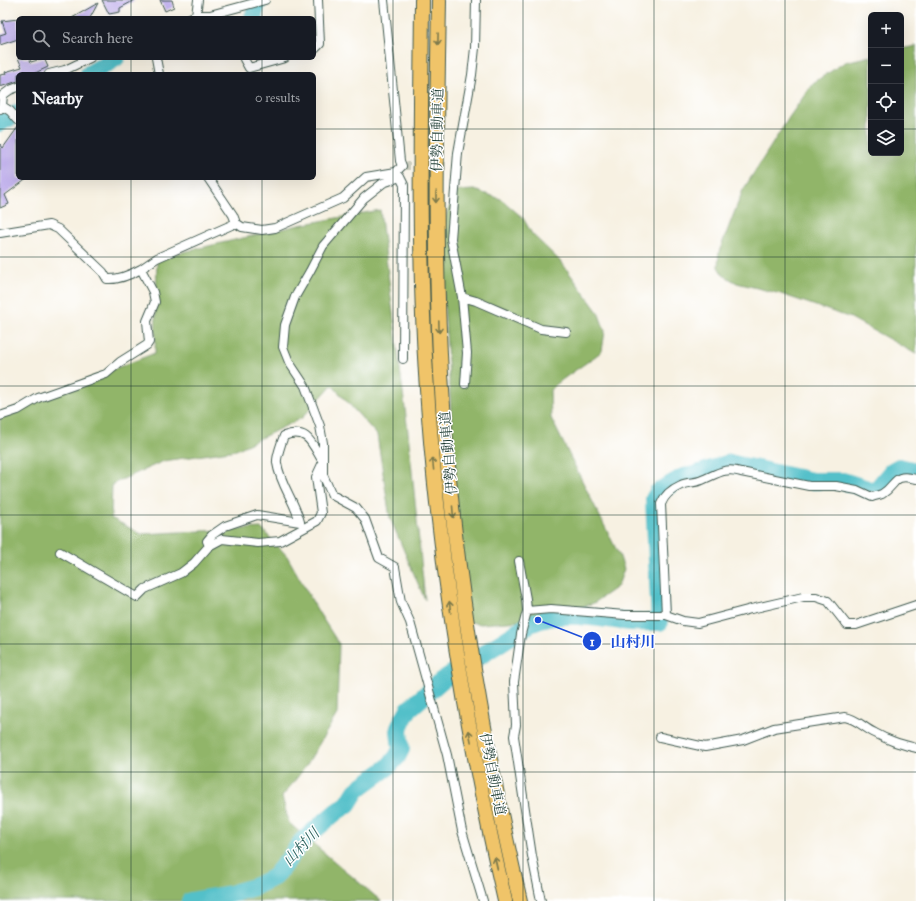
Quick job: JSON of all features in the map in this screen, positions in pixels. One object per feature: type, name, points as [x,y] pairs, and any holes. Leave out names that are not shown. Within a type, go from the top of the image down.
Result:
[{"type":"highway","name":"伊勢自動車道","points":[[422,0],[420,204],[422,294],[431,442],[439,528],[452,628],[463,696],[488,826],[505,901]]},
{"type":"highway","name":"伊勢自動車道","points":[[438,0],[436,203],[441,374],[446,441],[454,526],[480,709],[502,823],[520,901]]},
{"type":"street","points":[[193,16],[198,0]]},
{"type":"street","points":[[202,16],[265,0]]},
{"type":"street","points":[[316,48],[320,44],[318,0]]},
{"type":"street","points":[[384,0],[400,160],[402,166],[398,174],[383,183],[364,198],[323,246],[295,297],[285,325],[284,347],[289,362],[305,386],[320,426],[323,444],[322,475],[332,495],[356,508],[365,519],[379,558],[394,566],[401,602],[410,622],[447,754],[462,831],[483,901]]},
{"type":"street","points":[[465,384],[467,354],[462,297],[451,238],[453,165],[472,75],[475,48],[476,0]]},
{"type":"street","points":[[57,72],[65,70],[86,60]]},
{"type":"street","points":[[156,60],[159,72]]},
{"type":"street","points":[[245,60],[249,68],[278,60]]},
{"type":"street","points":[[16,88],[10,90],[3,96],[1,108],[10,111],[16,118]]},
{"type":"street","points":[[209,180],[233,215],[236,224],[242,227],[262,230],[275,228],[343,198],[366,177],[398,174]]},
{"type":"street","points":[[398,174],[404,185],[403,360]]},
{"type":"street","points":[[0,233],[50,226],[58,229],[103,272],[107,279],[114,280],[141,269],[157,258],[236,224]]},
{"type":"street","points":[[0,416],[18,410],[38,398],[106,374],[120,362],[147,345],[149,342],[146,321],[155,302],[153,292],[141,269]]},
{"type":"street","points":[[462,297],[476,301],[541,329],[566,332]]},
{"type":"street","points":[[301,525],[276,462],[284,436],[293,433],[302,434],[309,438],[323,462]]},
{"type":"street","points":[[60,552],[137,597],[145,589],[181,573],[194,563],[209,546],[222,539],[258,543],[280,541],[301,525],[317,521],[321,513],[316,477],[323,462]]},
{"type":"street","points":[[666,615],[661,504],[664,497],[681,485],[701,481],[718,472],[732,469],[809,486],[836,486],[857,490],[872,497],[882,494],[898,478],[907,477],[916,479]]},
{"type":"street","points":[[209,546],[207,541],[212,535],[225,526],[258,515],[301,525]]},
{"type":"street","points":[[520,561],[527,610],[521,634],[514,682],[516,725],[514,736],[532,856],[541,901]]},
{"type":"street","points":[[527,610],[551,609],[625,615],[666,615],[683,621],[698,623],[803,597],[816,597],[828,601],[847,625],[856,625],[916,605]]},
{"type":"street","points":[[660,737],[705,747],[743,740],[774,728],[845,717],[853,718],[873,733],[892,742],[916,748]]},
{"type":"green space","points":[[916,46],[916,354],[851,318],[781,294],[737,283],[723,275],[718,267],[719,252],[743,190],[813,83],[845,62],[868,57],[868,156],[904,156],[904,48]]},
{"type":"green space","points":[[474,190],[501,199],[523,218],[532,234],[562,263],[598,312],[605,331],[602,351],[550,390],[551,418],[620,557],[624,569],[618,586],[594,603],[563,613],[520,621],[481,624],[453,619],[447,609],[455,472],[440,238],[448,209],[458,191]]},
{"type":"green space","points":[[380,210],[408,432],[425,600],[390,518],[377,435],[332,385],[302,418],[236,450],[164,461],[112,484],[111,518],[141,534],[261,528],[287,556],[319,613],[339,644],[337,714],[306,766],[282,797],[289,823],[381,901],[0,901],[0,413],[155,353],[157,258],[299,225]]},
{"type":"building","points":[[102,0],[135,0],[120,8],[120,12],[109,14]]},
{"type":"building","points":[[160,0],[172,0],[174,7],[165,11]]},
{"type":"building","points":[[98,3],[91,16],[75,16]]},
{"type":"building","points":[[16,19],[16,40],[0,45],[0,35],[6,33],[2,21]]},
{"type":"building","points":[[19,60],[30,60],[31,62],[45,60],[48,67],[37,72],[16,72],[16,82],[0,87],[0,75],[22,67]]},
{"type":"building","points":[[16,130],[16,180],[25,180],[5,195],[9,204],[0,208],[0,144],[3,148]]},
{"type":"waterway","points":[[254,16],[258,0]]},
{"type":"waterway","points":[[92,72],[113,60]]},
{"type":"waterway","points":[[0,123],[16,114]]},
{"type":"waterway","name":"山村川","points":[[190,901],[230,894],[254,887],[274,877],[302,841],[336,812],[348,804],[356,791],[387,768],[397,757],[401,749],[399,731],[400,725],[409,709],[442,680],[530,624],[553,617],[564,616],[587,616],[631,622],[660,622],[654,499],[658,492],[683,477],[694,475],[729,463],[812,481],[843,481],[871,490],[877,489],[892,471],[899,467],[916,471]]},
{"type":"tunnel","points":[[402,166],[449,166]]},
{"type":"place","name":"山村川","points":[[538,620]]}]
